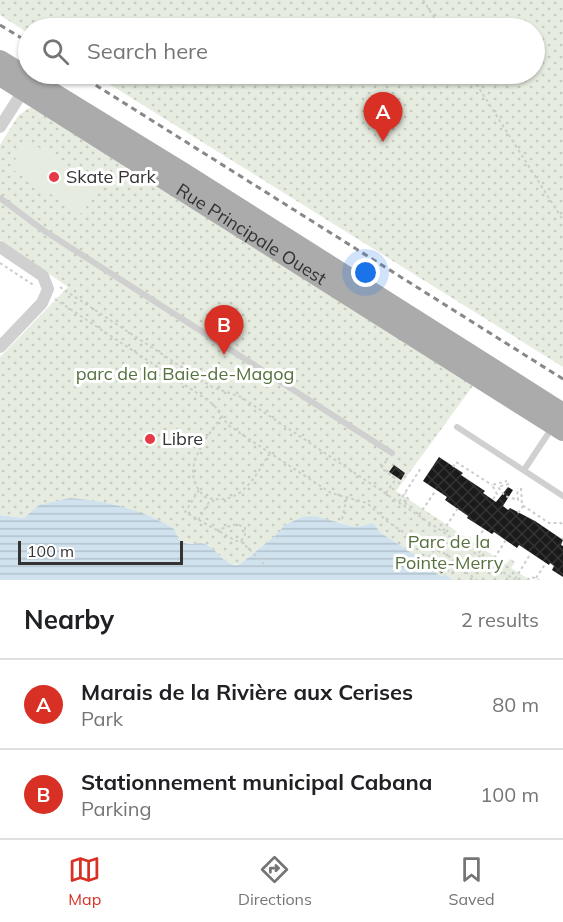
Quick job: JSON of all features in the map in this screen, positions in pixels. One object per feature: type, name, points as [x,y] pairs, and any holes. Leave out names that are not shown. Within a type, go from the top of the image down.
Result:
[{"type":"main road","name":"Rue Principale Ouest","points":[[0,60],[18,76]]},
{"type":"main road","name":"Rue Principale Ouest","points":[[0,76],[18,82]]},
{"type":"main road","name":"Rue Principale Ouest","points":[[25,84],[560,420]]},
{"type":"street","points":[[0,127],[28,85]]},
{"type":"street","points":[[0,247],[39,273],[47,289],[42,303],[0,347]]},
{"type":"lane","points":[[0,198],[43,231],[392,453]]},
{"type":"lane","points":[[524,470],[560,420]]},
{"type":"lane","points":[[458,427],[563,496]]},
{"type":"path","points":[[423,0],[435,18]]},
{"type":"path","points":[[476,84],[563,220]]},
{"type":"path","points":[[0,263],[47,289],[206,399],[214,405],[228,425],[325,490],[367,504],[392,525],[434,550],[447,555],[477,580]]},
{"type":"path","points":[[47,289],[63,287],[212,387],[242,397],[515,580],[531,553]]},
{"type":"path","points":[[221,417],[194,461],[193,476],[199,490],[206,497],[224,500],[240,494],[251,483],[270,453]]},
{"type":"path","points":[[386,493],[396,479],[381,468],[392,453]]},
{"type":"path","points":[[453,467],[456,462],[492,485],[497,494],[493,500]]},
{"type":"path","points":[[399,502],[422,468]]},
{"type":"path","points":[[492,485],[508,483],[498,487],[505,496],[518,500],[519,488],[523,506],[549,523],[563,525]]},
{"type":"path","points":[[199,490],[185,512],[236,541],[241,541],[264,564]]},
{"type":"path","points":[[419,515],[436,490]]},
{"type":"path","points":[[405,493],[408,500],[405,505]]},
{"type":"path","points":[[342,519],[347,497]]},
{"type":"path","points":[[198,520],[211,499]]},
{"type":"path","points":[[518,513],[523,506]]},
{"type":"path","points":[[443,531],[458,508]]},
{"type":"path","points":[[217,530],[234,524],[241,525],[246,532],[241,541]]},
{"type":"path","points":[[478,538],[484,529]]},
{"type":"path","points":[[464,545],[470,538],[478,538]]},
{"type":"path","points":[[478,538],[482,546],[478,555]]},
{"type":"path","points":[[490,563],[506,540]]},
{"type":"path","points":[[434,550],[429,557],[452,573],[458,565]]},
{"type":"path","points":[[440,565],[447,555]]},
{"type":"path","points":[[527,580],[532,577],[538,579],[546,563]]},
{"type":"green space","points":[[0,0],[563,0],[563,367],[109,84],[545,84],[545,18],[18,18],[18,27],[0,15]]},
{"type":"green space","name":"parc de la Baie-de-Magog","points":[[29,108],[35,108],[475,383],[396,491],[506,564],[510,559],[515,562],[511,568],[530,580],[453,580],[445,574],[442,578],[428,568],[429,565],[381,533],[373,523],[356,527],[339,522],[275,536],[240,564],[229,564],[208,545],[182,542],[167,525],[117,505],[70,498],[39,506],[24,518],[0,515],[0,357],[68,287],[0,240],[0,145],[18,116]]},
{"type":"green space","name":"Skate Park","points":[[27,140],[99,186],[82,214],[10,168]]},
{"type":"water","points":[[70,498],[97,501],[137,511],[174,529],[181,541],[206,544],[227,562],[235,565],[240,564],[275,536],[285,525],[302,517],[314,516],[356,527],[373,523],[381,533],[430,565],[428,568],[442,577],[445,574],[453,580],[0,580],[0,515],[24,518],[39,505]]},
{"type":"building","points":[[439,457],[463,473],[461,475],[485,491],[483,493],[496,502],[508,487],[513,490],[503,506],[535,521],[563,540],[561,545],[563,546],[563,577],[552,570],[554,566],[550,563],[549,565],[519,545],[517,548],[494,532],[492,534],[467,518],[468,516],[445,500],[447,497],[423,481]]},
{"type":"building","points":[[394,465],[405,473],[401,480],[389,472]]},
{"type":"building","points":[[438,558],[448,564],[442,573],[433,567]]},
{"type":"railway","points":[[0,25],[18,36]]},
{"type":"railway","points":[[94,84],[563,379]]},
{"type":"place","name":"Marais de la Rivière aux Cerises","points":[[383,142]]},
{"type":"place","name":"Skate Park","points":[[54,177]]},
{"type":"place","name":"Stationnement municipal Cabana","points":[[224,355]]},
{"type":"place","name":"Libre","points":[[150,439]]},
{"type":"park label","name":"Parc de la Pointe-Merry","points":[[449,552]]}]
